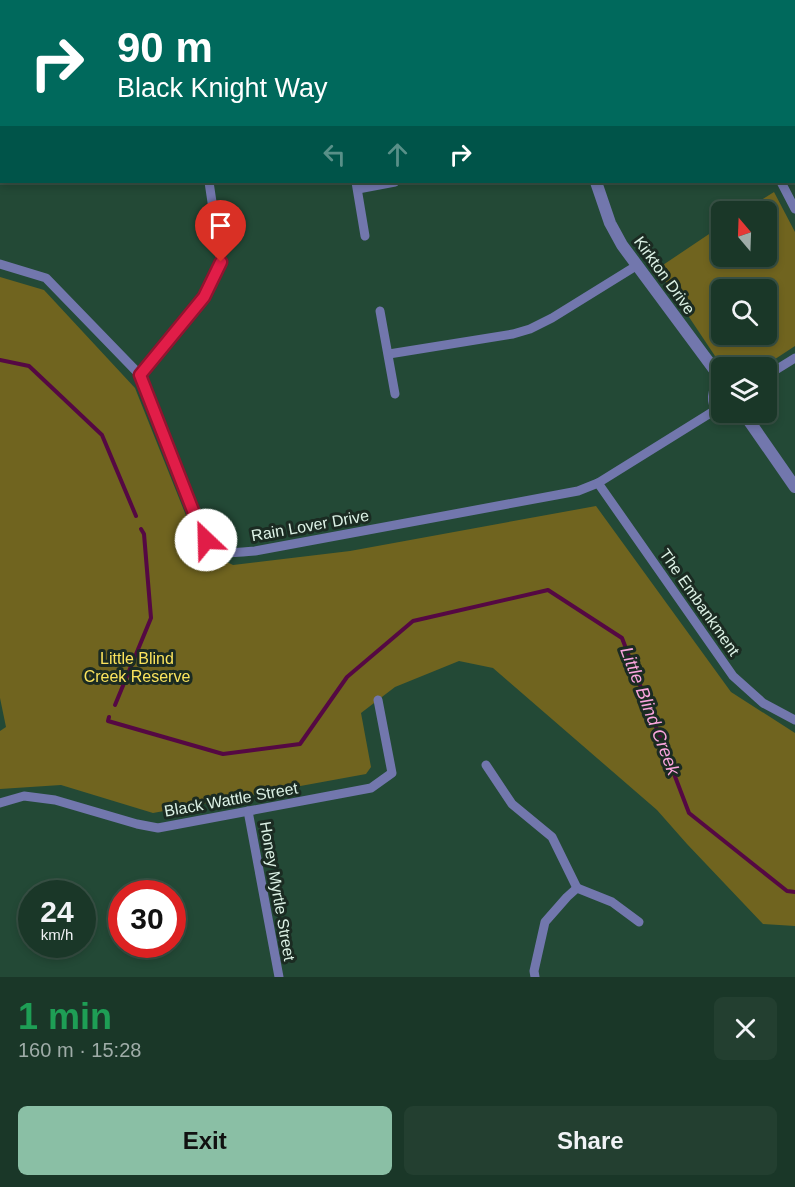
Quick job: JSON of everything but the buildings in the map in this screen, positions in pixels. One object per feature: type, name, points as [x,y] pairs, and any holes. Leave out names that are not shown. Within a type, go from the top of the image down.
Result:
[{"type":"street","points":[[140,375],[204,297],[221,262],[209,183]]},
{"type":"street","points":[[365,236],[357,185],[382,183]]},
{"type":"street","name":"Kirkton Drive","points":[[596,183],[610,223],[622,245],[711,365]]},
{"type":"street","points":[[782,183],[795,209]]},
{"type":"street","name":"Rain Lover Drive","points":[[0,264],[46,278],[140,375],[206,540],[217,549],[235,553],[578,491],[598,483],[711,413]]},
{"type":"street","points":[[389,354],[513,334],[530,329],[636,266]]},
{"type":"street","points":[[380,310],[395,394]]},
{"type":"street","points":[[777,369],[795,358]]},
{"type":"street","points":[[752,423],[795,487]]},
{"type":"street","name":"The Embankment","points":[[598,483],[733,676],[763,703],[795,720]]},
{"type":"street","name":"Black Wattle Street","points":[[0,803],[24,796],[55,800],[158,828],[371,788],[392,773],[378,700]]},
{"type":"street","points":[[486,765],[512,804],[552,837],[577,888],[612,902],[639,922]]},
{"type":"street","name":"Honey Myrtle Street","points":[[248,811],[279,977]]},
{"type":"street","points":[[535,977],[534,970],[545,922],[577,888]]},
{"type":"green space","points":[[774,192],[795,232],[795,346],[777,358],[716,357],[657,269],[711,233],[711,267],[777,267],[777,201],[760,201]]},
{"type":"green space","name":"Little Blind Creek Reserve","points":[[0,277],[44,290],[135,388],[199,548],[233,565],[350,551],[596,506],[731,692],[795,733],[795,926],[763,924],[657,810],[493,668],[459,661],[395,687],[361,713],[371,767],[366,774],[153,813],[61,785],[0,789],[0,731],[6,727],[0,698]]},
{"type":"waterway","name":"Little Blind Creek","points":[[0,360],[29,366],[102,435],[136,516]]},
{"type":"waterway","name":"Little Blind Creek","points":[[115,705],[151,618],[144,534],[141,529]]},
{"type":"waterway","name":"Little Blind Creek","points":[[109,717],[108,721],[223,754],[300,744],[347,677],[413,621],[548,590],[622,638],[689,813],[787,891],[795,892]]},
{"type":"route","points":[[206,540],[140,375],[204,297],[221,262]]}]
